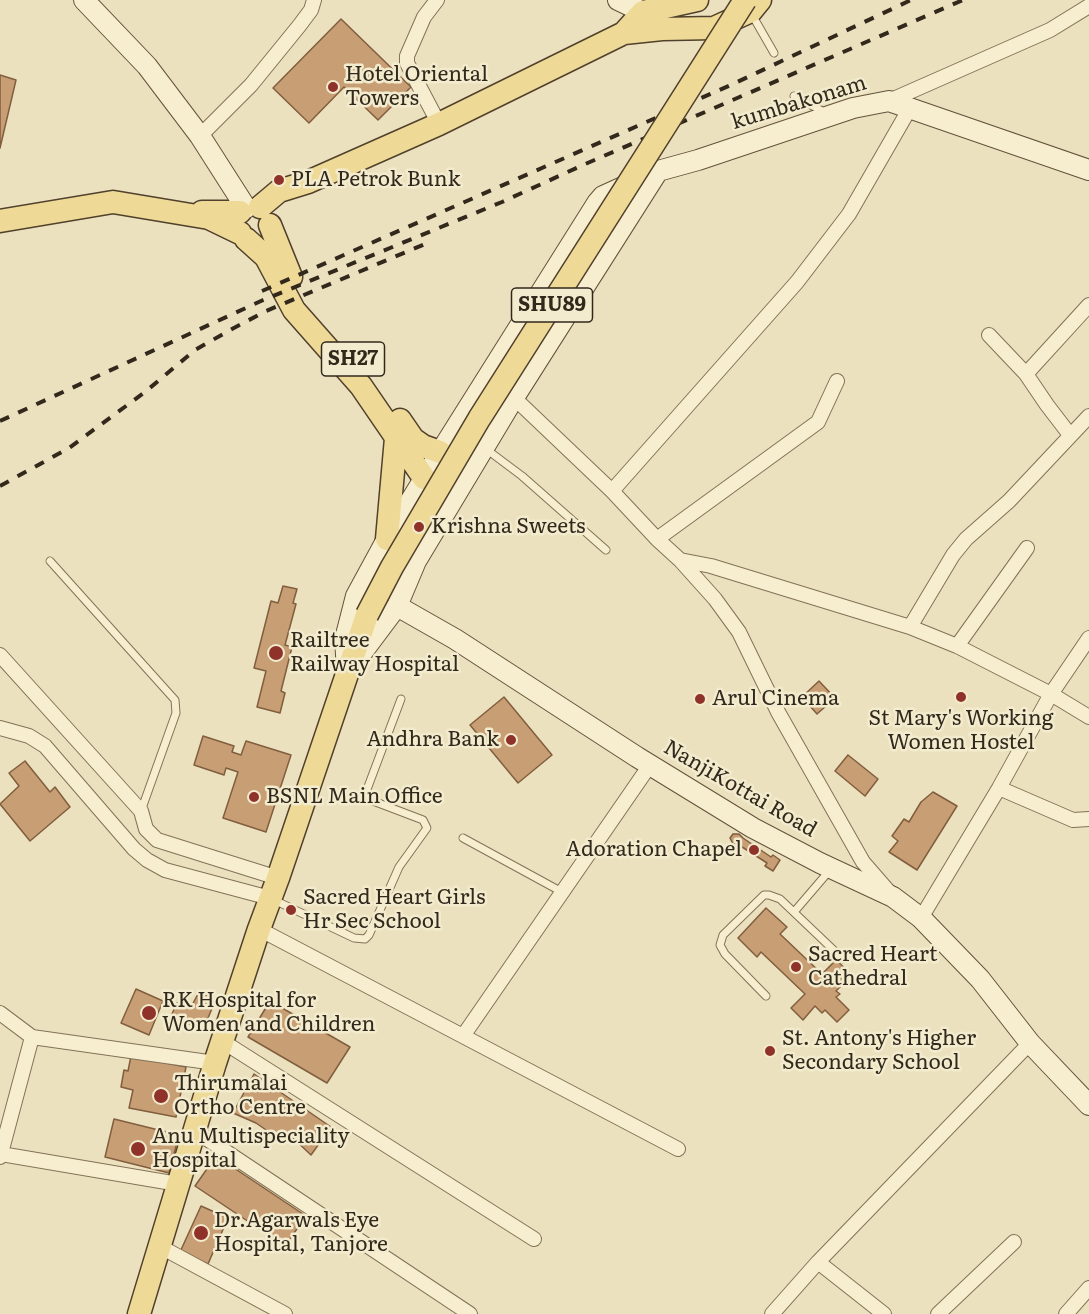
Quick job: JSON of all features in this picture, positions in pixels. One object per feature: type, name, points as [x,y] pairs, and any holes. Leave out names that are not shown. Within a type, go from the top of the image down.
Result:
[{"type":"main road","points":[[624,33],[643,12],[697,0]]},
{"type":"main road","points":[[253,220],[279,191],[308,182],[439,124],[624,33],[662,29],[714,28],[752,4]]},
{"type":"main road","name":"SHU89","points":[[142,1311],[159,1246],[222,1041],[367,615],[392,567],[479,419],[752,4]]},
{"type":"main road","name":"SH27","points":[[0,221],[113,202],[209,218],[253,220]]},
{"type":"main road","name":"SH27","points":[[253,220],[266,257],[294,310],[361,386],[424,478]]},
{"type":"main road","name":"SH27","points":[[253,220],[297,292],[384,397],[413,439],[423,446],[440,452]]},
{"type":"main road","points":[[387,539],[396,438]]},
{"type":"street","points":[[84,0],[147,66],[200,136],[253,220]]},
{"type":"street","points":[[200,136],[251,85],[299,26],[311,9],[314,0]]},
{"type":"street","points":[[437,0],[424,17],[407,56],[407,63],[439,124]]},
{"type":"street","points":[[618,0],[643,12]]},
{"type":"street","points":[[889,101],[1050,30],[1089,6]]},
{"type":"street","name":"kumbakonam","points":[[347,673],[345,639],[356,596],[387,539],[440,452],[597,202],[603,196],[658,171],[698,160],[853,108],[889,101],[1089,170]]},
{"type":"street","points":[[612,491],[804,273],[849,214],[910,108]]},
{"type":"street","points":[[347,673],[397,606],[416,561],[514,396],[658,171]]},
{"type":"street","points":[[1026,374],[1089,305]]},
{"type":"street","points":[[988,334],[1026,374],[1070,435]]},
{"type":"street","points":[[486,379],[514,396],[612,491],[715,599],[739,632],[778,712],[863,862],[893,897]]},
{"type":"street","points":[[657,538],[818,422],[837,381]]},
{"type":"street","points":[[910,627],[953,555],[966,539],[1009,501],[1089,416]]},
{"type":"street","points":[[957,646],[1027,548]]},
{"type":"street","points":[[680,560],[711,566],[910,627],[957,646],[1052,694],[1089,717]]},
{"type":"street","name":"NanjiKottai Road","points":[[397,606],[455,639],[650,765],[753,828],[893,897],[921,918],[980,979],[1030,1043],[1089,1105]]},
{"type":"street","points":[[921,918],[1052,694],[1089,638]]},
{"type":"street","points":[[0,655],[141,811],[146,829],[157,840],[274,888]]},
{"type":"street","points":[[0,728],[29,736],[45,746],[134,849],[147,860],[165,870],[274,888]]},
{"type":"street","points":[[463,1036],[650,765]]},
{"type":"street","points":[[999,788],[1073,820],[1088,817]]},
{"type":"street","points":[[259,929],[678,1149]]},
{"type":"street","points":[[0,1013],[32,1037],[215,1063]]},
{"type":"street","points":[[32,1037],[0,1156],[178,1184]]},
{"type":"street","points":[[222,1041],[534,1239]]},
{"type":"street","points":[[772,1314],[818,1262],[1030,1043]]},
{"type":"street","points":[[195,1131],[470,1314]]},
{"type":"street","points":[[938,1314],[1014,1242]]},
{"type":"street","points":[[159,1246],[285,1314]]},
{"type":"street","points":[[818,1262],[884,1314]]},
{"type":"street","points":[[1066,1314],[1089,1288]]},
{"type":"lane","points":[[752,4],[774,53]]},
{"type":"lane","points":[[794,96],[831,115]]},
{"type":"lane","points":[[484,448],[522,476],[606,550]]},
{"type":"lane","points":[[50,561],[175,700],[176,713],[141,811]]},
{"type":"lane","points":[[274,888],[354,938],[365,939],[369,935],[399,867],[427,828],[423,820],[374,801],[367,796],[366,792],[401,699]]},
{"type":"lane","points":[[463,838],[562,892]]},
{"type":"lane","points":[[794,912],[832,868]]},
{"type":"lane","points":[[766,996],[721,949],[720,940],[726,931],[764,895],[769,894],[780,899],[843,959]]},
{"type":"building","points":[[341,19],[411,87],[378,120],[344,87],[309,123],[273,88]]},
{"type":"building","points":[[0,75],[16,80],[0,148]]},
{"type":"building","points":[[283,586],[297,589],[293,603],[296,604],[285,645],[292,647],[281,691],[285,693],[280,713],[257,707],[266,671],[254,668],[271,601],[278,603]]},
{"type":"building","points":[[819,681],[835,698],[817,714],[802,697]]},
{"type":"building","name":"Andhra Bank","points":[[504,697],[552,755],[518,783],[470,725]]},
{"type":"building","name":"BSNL Main Office","points":[[203,736],[234,746],[232,752],[241,755],[246,741],[291,755],[266,832],[223,818],[238,772],[226,768],[224,775],[194,765]]},
{"type":"building","points":[[848,755],[878,779],[865,796],[835,771]]},
{"type":"building","points":[[25,761],[50,792],[55,787],[70,807],[30,841],[0,804],[19,786],[9,773]]},
{"type":"building","points":[[933,792],[957,806],[917,870],[889,852],[898,841],[892,836],[904,819],[909,822],[921,802]]},
{"type":"building","name":"Adoration Chapel","points":[[733,834],[739,834],[771,857],[773,855],[780,860],[773,871],[765,866],[767,863],[739,845],[733,844],[730,838]]},
{"type":"building","name":"Sacred Heart Cathedral","points":[[766,908],[787,927],[780,934],[822,974],[836,960],[852,975],[836,991],[840,994],[836,997],[849,1010],[837,1022],[825,1010],[822,1013],[815,1006],[803,1020],[791,1008],[805,994],[761,952],[757,957],[738,938]]},
{"type":"building","points":[[136,989],[163,1001],[149,1035],[121,1023]]},
{"type":"building","points":[[199,992],[216,999],[203,1030],[171,1016],[177,1003],[191,1007]]},
{"type":"building","points":[[270,1001],[350,1047],[327,1083],[248,1037]]},
{"type":"building","points":[[131,1056],[186,1067],[176,1117],[129,1108],[133,1090],[121,1087],[124,1070],[128,1071]]},
{"type":"building","points":[[254,1074],[331,1127],[311,1155],[293,1138],[282,1141],[256,1123],[233,1113]]},
{"type":"building","points":[[114,1119],[179,1135],[169,1173],[105,1157]]},
{"type":"building","points":[[216,1156],[306,1216],[285,1246],[195,1186]]},
{"type":"building","points":[[201,1206],[228,1218],[208,1264],[180,1252]]},
{"type":"railway","points":[[262,291],[733,84],[911,0]]},
{"type":"railway","points":[[0,421],[261,301],[502,202],[963,0]]},
{"type":"railway","points":[[0,486],[69,448],[145,392],[195,350],[266,311],[425,244]]},
{"type":"place","name":"Hotel Oriental Towers","points":[[333,87]]},
{"type":"place","name":"PLA Petrok Bunk","points":[[279,180]]},
{"type":"place","name":"Krishna Sweets","points":[[419,527]]},
{"type":"place","name":"Railtree Railway Hospital","points":[[276,653]]},
{"type":"place","name":"St Mary's Working Women Hostel","points":[[961,697]]},
{"type":"place","name":"Arul Cinema","points":[[700,699]]},
{"type":"place","name":"Andhra Bank","points":[[511,740]]},
{"type":"place","name":"BSNL Main Office","points":[[254,797]]},
{"type":"place","name":"Adoration Chapel","points":[[754,850]]},
{"type":"place","name":"Sacred Heart Girls Hr Sec School","points":[[291,910]]},
{"type":"place","name":"Sacred Heart Cathedral","points":[[796,967]]},
{"type":"place","name":"RK Hospital for Women and Children","points":[[149,1013]]},
{"type":"place","name":"St. Antony's Higher Secondary School","points":[[770,1051]]},
{"type":"place","name":"Thirumalai Ortho Centre","points":[[161,1096]]},
{"type":"place","name":"Anu Multispeciality Hospital","points":[[138,1149]]},
{"type":"place","name":"Dr.Agarwals Eye Hospital, Tanjore","points":[[201,1233]]}]
